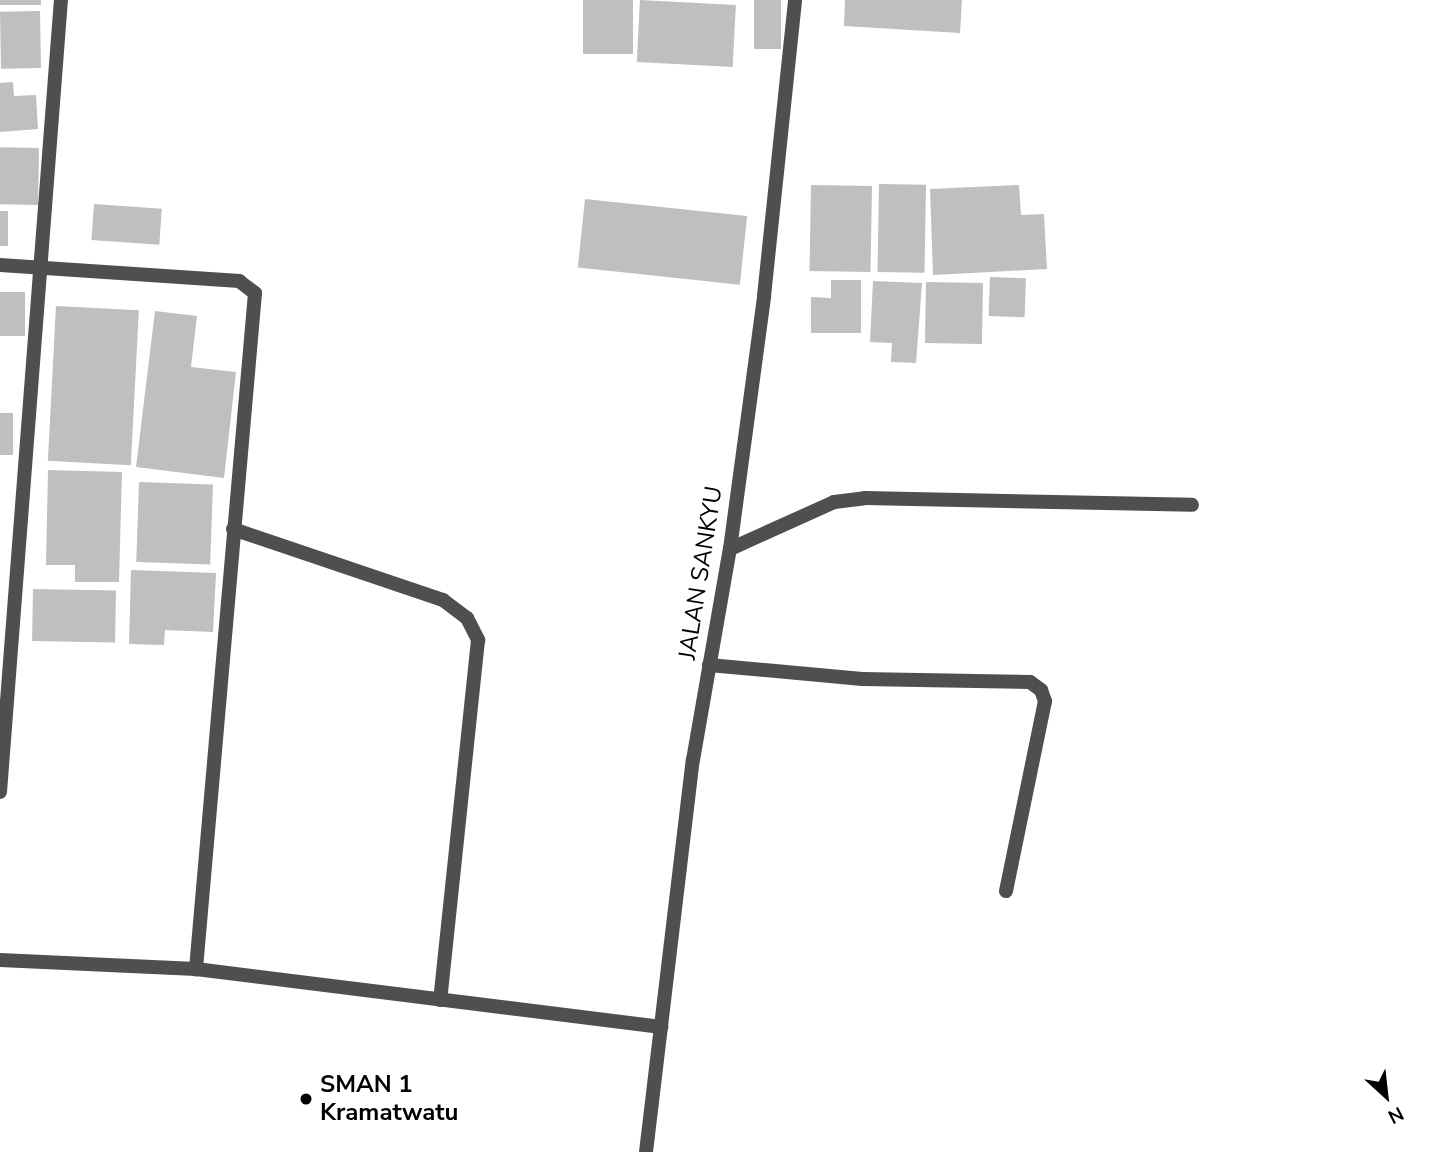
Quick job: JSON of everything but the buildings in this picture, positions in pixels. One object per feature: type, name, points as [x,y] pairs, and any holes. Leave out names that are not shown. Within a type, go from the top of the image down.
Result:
[{"type":"street","points":[[0,792],[61,0]]},
{"type":"street","name":"JALAN SANKYU","points":[[646,1152],[709,665],[730,549],[795,0]]},
{"type":"street","points":[[0,265],[40,265],[239,281],[255,293],[196,969]]},
{"type":"street","points":[[730,549],[834,502],[865,498],[1192,505]]},
{"type":"street","points":[[233,529],[443,600],[467,618],[478,640],[440,1000]]},
{"type":"street","points":[[709,665],[862,679],[1030,682],[1041,690],[1045,701],[1006,891]]},
{"type":"street","points":[[0,960],[196,969],[661,1027]]},
{"type":"place","name":"SMAN 1 Kramatwatu","points":[[306,1099]]}]
